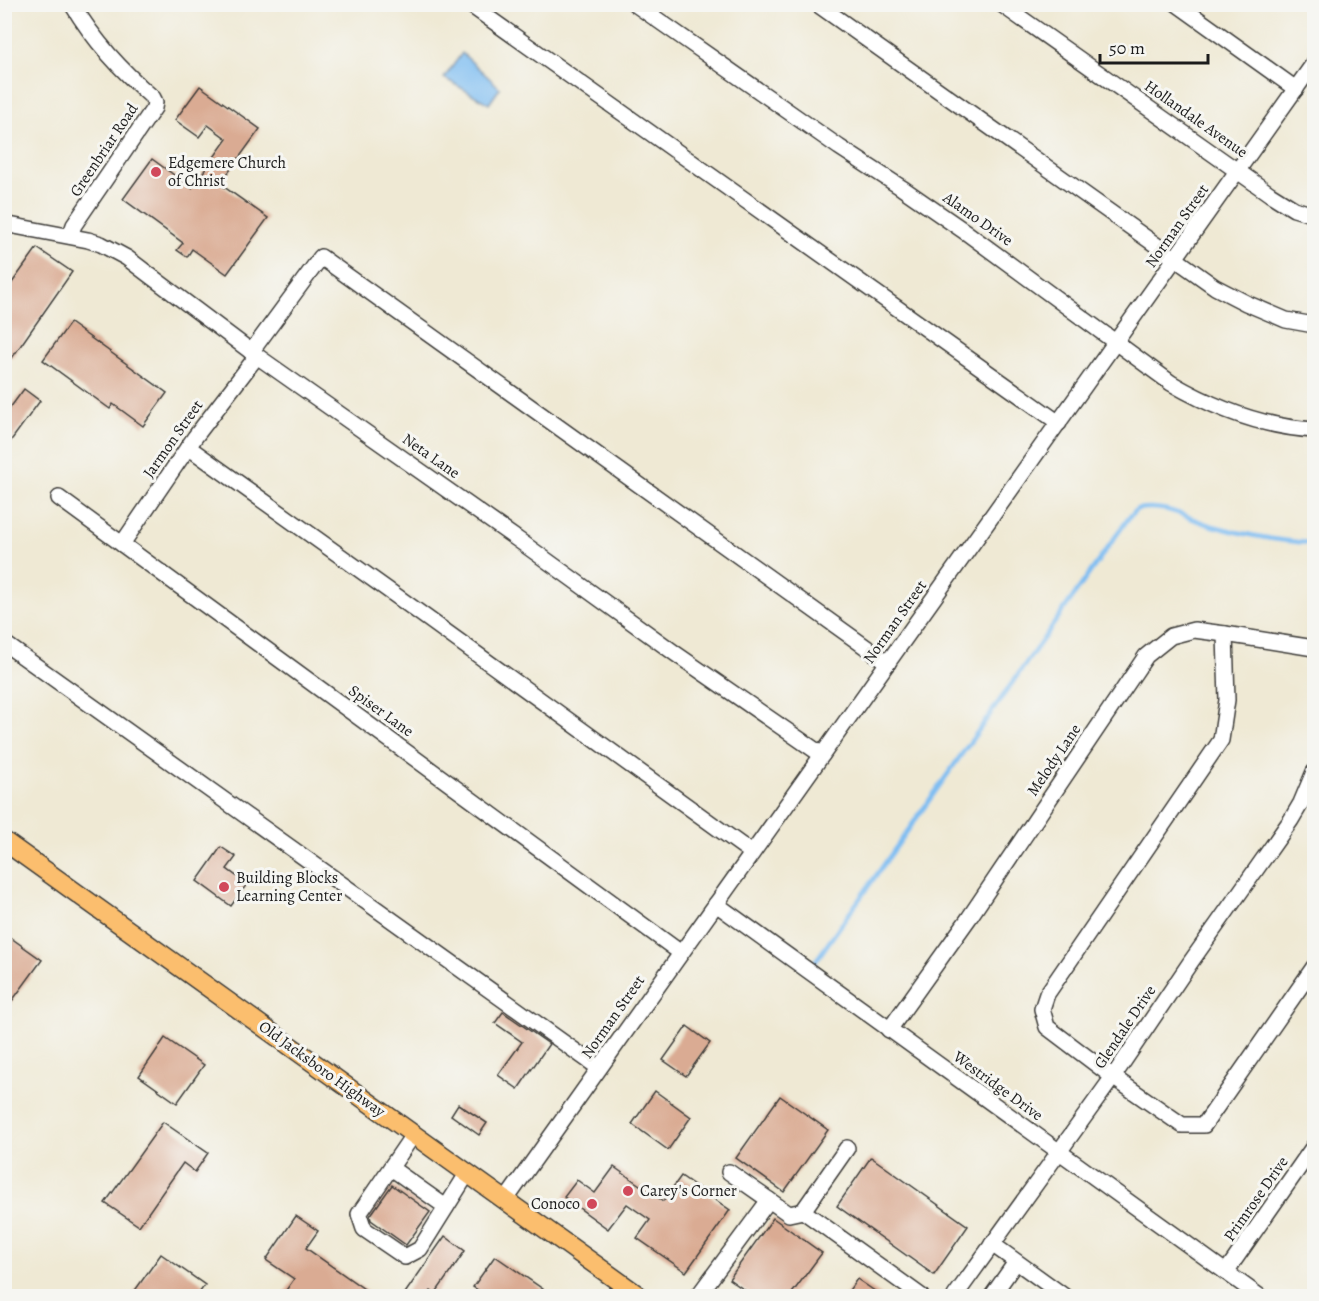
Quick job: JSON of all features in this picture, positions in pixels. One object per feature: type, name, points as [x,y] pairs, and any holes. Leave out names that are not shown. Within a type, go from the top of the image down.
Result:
[{"type":"main road","name":"Old Jacksboro Highway","points":[[4,841],[639,1296]]},
{"type":"street","name":"Greenbriar Road","points":[[70,236],[74,225],[154,108],[155,102],[100,45],[72,4]]},
{"type":"street","points":[[469,4],[1059,423]]},
{"type":"street","name":"Alamo Drive","points":[[635,4],[839,147],[967,232],[1139,361],[1171,382],[1222,409],[1264,422],[1314,430]]},
{"type":"street","points":[[817,4],[1215,287],[1286,320],[1314,325]]},
{"type":"street","name":"Hollandale Avenue","points":[[1001,4],[1270,194],[1294,209],[1314,215]]},
{"type":"street","points":[[1177,4],[1296,89]]},
{"type":"street","name":"Norman Street","points":[[505,1201],[1314,63]]},
{"type":"street","name":"Neta Lane","points":[[4,224],[88,240],[101,244],[127,258],[254,354],[822,755]]},
{"type":"street","name":"Jarmon Street","points":[[122,544],[321,257],[888,663]]},
{"type":"street","points":[[188,447],[752,853]]},
{"type":"street","name":"Spiser Lane","points":[[58,498],[681,953]]},
{"type":"street","name":"Melody Lane","points":[[889,1030],[969,918],[1146,656],[1171,636],[1194,630],[1314,648]]},
{"type":"street","points":[[1225,634],[1227,700],[1221,740],[1047,994],[1042,1009],[1047,1027],[1113,1077],[1182,1125],[1204,1125],[1314,967]]},
{"type":"street","points":[[4,643],[599,1068]]},
{"type":"street","name":"Glendale Drive","points":[[955,1296],[1113,1077],[1291,820],[1314,772]]},
{"type":"street","name":"Westridge Drive","points":[[716,904],[1259,1296]]},
{"type":"street","points":[[413,1135],[359,1214],[363,1229],[405,1257],[420,1249],[467,1174]]},
{"type":"street","name":"Primrose Drive","points":[[1226,1272],[1314,1146]]},
{"type":"street","points":[[729,1172],[789,1214],[803,1211],[847,1148]]},
{"type":"street","points":[[391,1168],[446,1207]]},
{"type":"street","points":[[702,1295],[769,1200]]},
{"type":"street","points":[[803,1211],[921,1296]]},
{"type":"street","points":[[992,1244],[1060,1295]]},
{"type":"street","points":[[992,1296],[1016,1262]]},
{"type":"water","points":[[462,53],[500,88],[489,104],[444,78]]},
{"type":"building","name":"Edgemere Church of Christ","points":[[200,86],[260,129],[220,184],[268,218],[227,274],[192,249],[187,257],[177,250],[183,243],[123,199],[152,159],[192,188],[227,139],[208,125],[199,137],[175,120]]},
{"type":"building","points":[[37,248],[72,272],[12,358],[4,353],[4,294]]},
{"type":"building","points":[[70,323],[167,393],[143,426],[113,404],[110,409],[43,360]]},
{"type":"building","points":[[24,389],[40,401],[4,450],[4,416]]},
{"type":"building","points":[[221,847],[236,857],[227,869],[247,884],[231,906],[197,881]]},
{"type":"building","points":[[4,933],[42,960],[4,1012]]},
{"type":"building","points":[[503,1012],[549,1044],[518,1089],[498,1075],[522,1042],[495,1023]]},
{"type":"building","points":[[687,1026],[710,1043],[686,1076],[663,1060]]},
{"type":"building","points":[[165,1038],[204,1065],[177,1103],[139,1076]]},
{"type":"building","points":[[655,1091],[691,1117],[668,1150],[632,1124]]},
{"type":"building","points":[[780,1096],[828,1130],[784,1192],[736,1158]]},
{"type":"building","points":[[458,1104],[487,1123],[479,1135],[451,1115]]},
{"type":"building","points":[[163,1122],[208,1153],[195,1172],[183,1163],[139,1226],[105,1203]]},
{"type":"building","points":[[871,1157],[968,1226],[934,1275],[837,1206]]},
{"type":"building","points":[[614,1167],[663,1201],[681,1176],[730,1210],[686,1272],[637,1238],[650,1220],[627,1204],[608,1229],[564,1197],[577,1180],[595,1193]]},
{"type":"building","points":[[392,1185],[430,1212],[406,1245],[371,1220],[370,1216]]},
{"type":"building","points":[[296,1216],[318,1231],[306,1248],[374,1296],[282,1296],[294,1279],[266,1260]]},
{"type":"building","points":[[773,1218],[822,1253],[790,1296],[753,1296],[729,1279]]},
{"type":"building","points":[[445,1236],[465,1251],[435,1294],[431,1291],[427,1296],[403,1296]]},
{"type":"building","points":[[161,1254],[205,1285],[197,1296],[131,1296]]},
{"type":"building","points":[[495,1256],[553,1296],[487,1296],[473,1287]]},
{"type":"building","points":[[857,1279],[882,1296],[845,1296]]},
{"type":"waterway","points":[[810,969],[1137,509],[1158,508],[1238,532],[1276,540],[1314,543]]},
{"type":"place","name":"Edgemere Church of Christ","points":[[156,172]]},
{"type":"place","name":"Building Blocks Learning Center","points":[[224,887]]},
{"type":"place","name":"Carey's Corner","points":[[628,1191]]},
{"type":"place","name":"Conoco","points":[[592,1204]]}]
